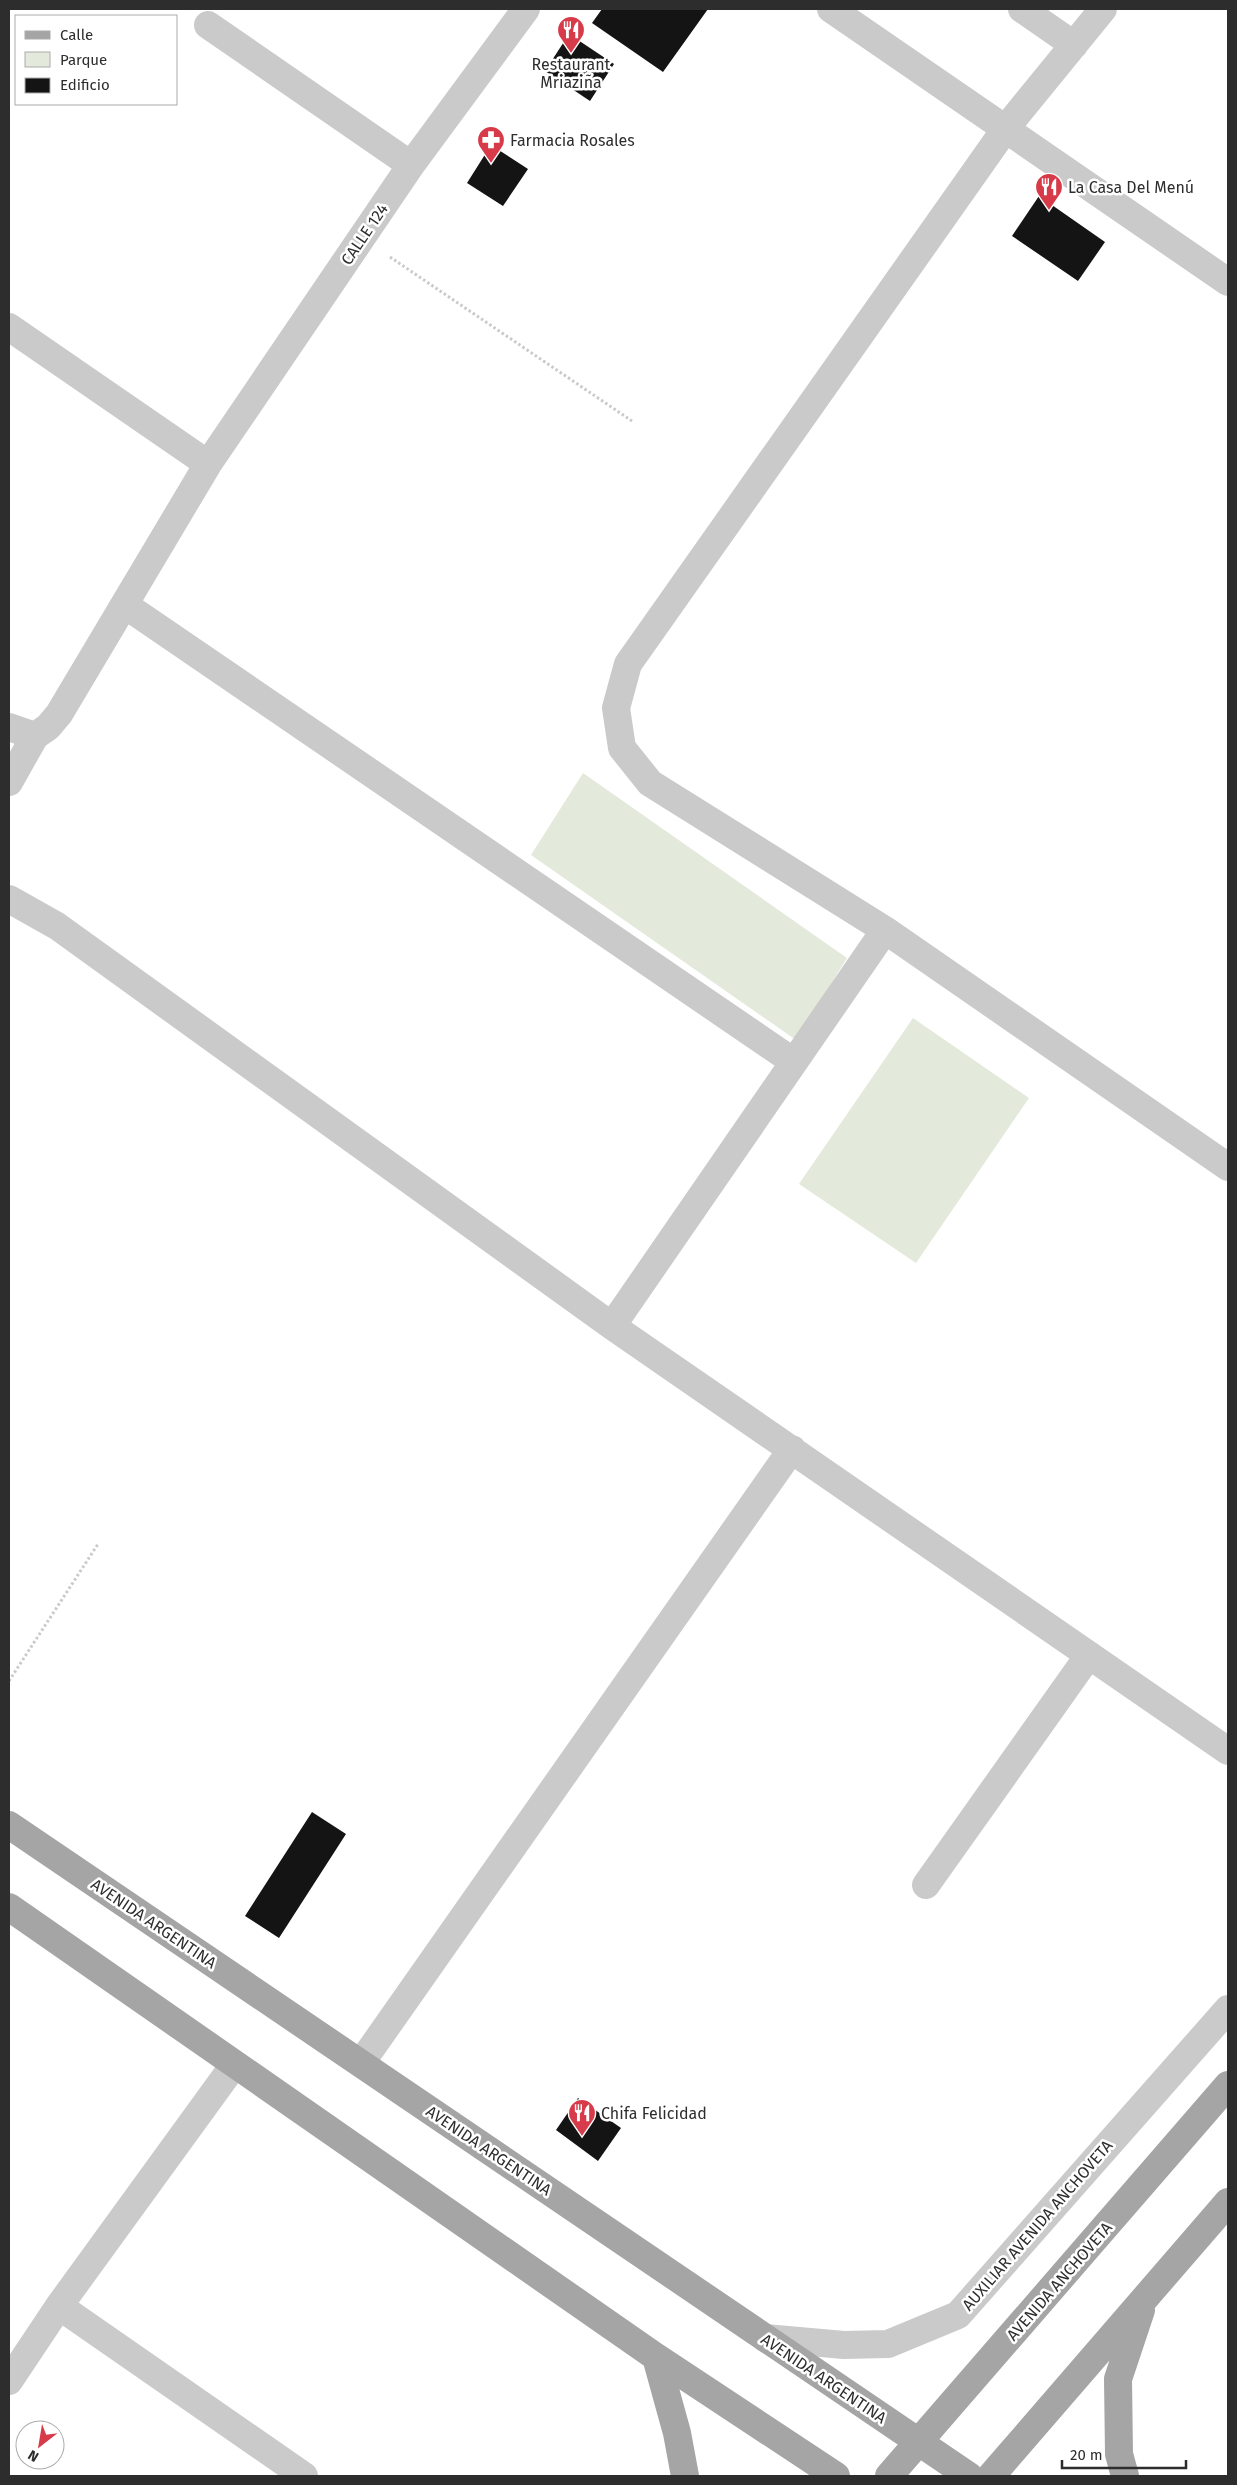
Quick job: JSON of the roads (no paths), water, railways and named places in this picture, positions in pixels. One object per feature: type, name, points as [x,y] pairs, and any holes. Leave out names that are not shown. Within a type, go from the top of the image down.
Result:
[{"type":"main road","name":"AVENIDA ARGENTINA","points":[[9,1825],[969,2476]]},
{"type":"main road","points":[[9,1908],[656,2356],[836,2476]]},
{"type":"main road","name":"AVENIDA ANCHOVETA","points":[[889,2476],[1228,2086]]},
{"type":"main road","points":[[991,2476],[1228,2202]]},
{"type":"main road","points":[[1125,2476],[1119,2454],[1118,2379],[1146,2298]]},
{"type":"main road","points":[[656,2356],[677,2433],[685,2476]]},
{"type":"street","name":"CALLE 124","points":[[35,736],[48,727],[59,714],[208,464],[411,165],[526,9]]},
{"type":"street","points":[[831,9],[1228,282]]},
{"type":"street","points":[[1022,9],[1074,45]]},
{"type":"street","points":[[1103,9],[1006,128],[628,664],[616,708],[622,748],[650,783],[885,930],[1228,1167]]},
{"type":"street","points":[[208,25],[411,165]]},
{"type":"street","points":[[9,327],[208,464]]},
{"type":"street","points":[[125,605],[794,1062]]},
{"type":"street","points":[[9,727],[35,736],[9,782]]},
{"type":"street","points":[[9,899],[57,926],[612,1326],[792,1448],[1228,1751]]},
{"type":"street","points":[[612,1326],[885,930]]},
{"type":"street","points":[[362,2063],[792,1448]]},
{"type":"street","points":[[926,1885],[1089,1655]]},
{"type":"street","name":"AUXILIAR AVENIDA ANCHOVETA","points":[[765,2338],[844,2345],[888,2344],[958,2315],[1228,2009]]},
{"type":"street","points":[[9,2381],[59,2306],[234,2065]]},
{"type":"street","points":[[59,2306],[304,2476]]},
{"type":"place","name":"Restaurant Mriaziña","points":[[571,54]]},
{"type":"place","name":"Farmacia Rosales","points":[[491,164]]},
{"type":"place","name":"La Casa Del Menú","points":[[1049,211]]},
{"type":"place","name":"Chifa Felicidad","points":[[582,2137]]}]
